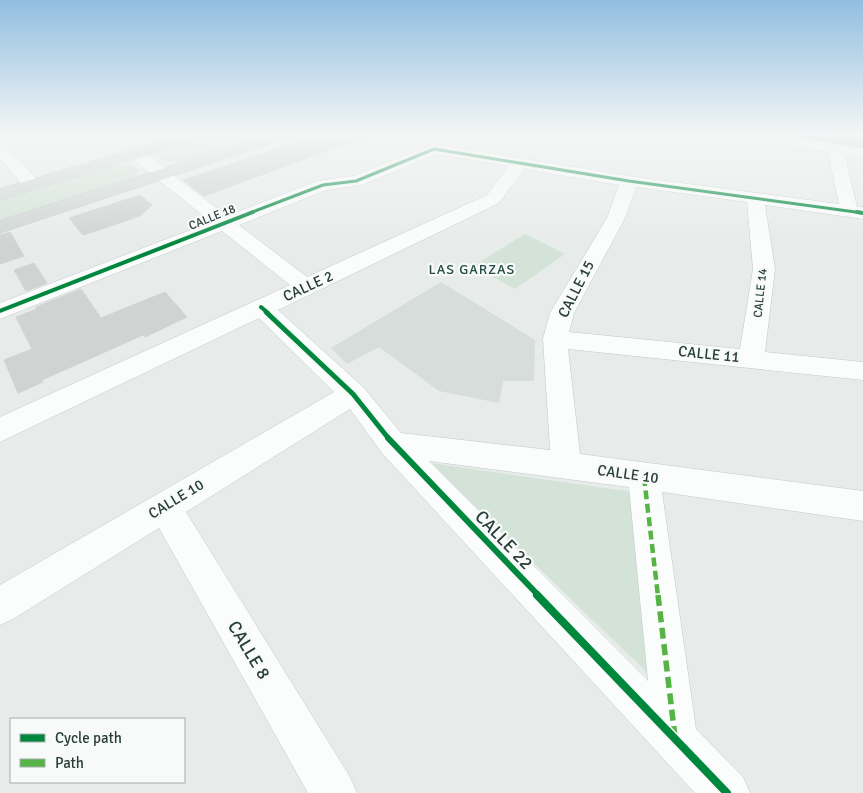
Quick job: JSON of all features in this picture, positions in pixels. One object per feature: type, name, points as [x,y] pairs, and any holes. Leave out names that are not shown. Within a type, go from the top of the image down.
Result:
[{"type":"main road","points":[[0,195],[82,170]]},
{"type":"main road","points":[[0,227],[174,170]]},
{"type":"street","points":[[19,170],[32,185]]},
{"type":"street","points":[[157,170],[306,287]]},
{"type":"street","name":"CALLE 18","points":[[0,311],[323,185],[356,181],[383,170]]},
{"type":"street","name":"CALLE 2","points":[[0,430],[493,199],[515,170]]},
{"type":"street","points":[[562,170],[856,212],[842,170]]},
{"type":"street","name":"CALLE 15","points":[[566,464],[555,338],[562,313],[616,218],[629,181]]},
{"type":"street","name":"CALLE 14","points":[[751,358],[764,269],[755,197]]},
{"type":"street","name":"CALLE 22","points":[[261,307],[352,394],[393,444],[727,793]]},
{"type":"street","name":"CALLE 11","points":[[555,338],[863,371]]},
{"type":"street","name":"CALLE 10","points":[[0,606],[352,394]]},
{"type":"street","name":"CALLE 10","points":[[393,444],[566,464],[863,506]]},
{"type":"street","points":[[644,476],[676,740]]},
{"type":"street","name":"CALLE 8","points":[[164,506],[334,793]]},
{"type":"shaded area","points":[[441,282],[535,340],[534,381],[503,381],[499,403],[439,391],[379,347],[347,364],[331,348]]},
{"type":"green space","points":[[100,170],[138,170],[136,175],[127,180],[0,220],[0,200]]},
{"type":"green space","points":[[525,234],[565,254],[515,289],[473,266]]},
{"type":"green space","points":[[430,463],[632,492],[654,679]]},
{"type":"building","points":[[213,170],[275,170],[204,196],[183,180]]},
{"type":"building","points":[[140,195],[152,205],[140,216],[105,228],[83,235],[69,218]]},
{"type":"building","points":[[10,232],[24,256],[0,264],[0,235]]},
{"type":"building","points":[[34,263],[47,283],[26,291],[14,270]]},
{"type":"building","points":[[81,289],[101,318],[165,292],[187,317],[145,337],[143,335],[42,380],[43,382],[18,393],[4,360],[32,349],[16,317]]},
{"type":"marked path","points":[[644,477],[675,737]]},
{"type":"cycle path","points":[[0,311],[323,185],[356,181],[383,170]]},
{"type":"cycle path","points":[[562,170],[863,213]]},
{"type":"cycle path","points":[[261,307],[353,394],[393,444],[727,793]]},
{"type":"district","name":"LAS GARZAS","points":[[472,269]]}]
